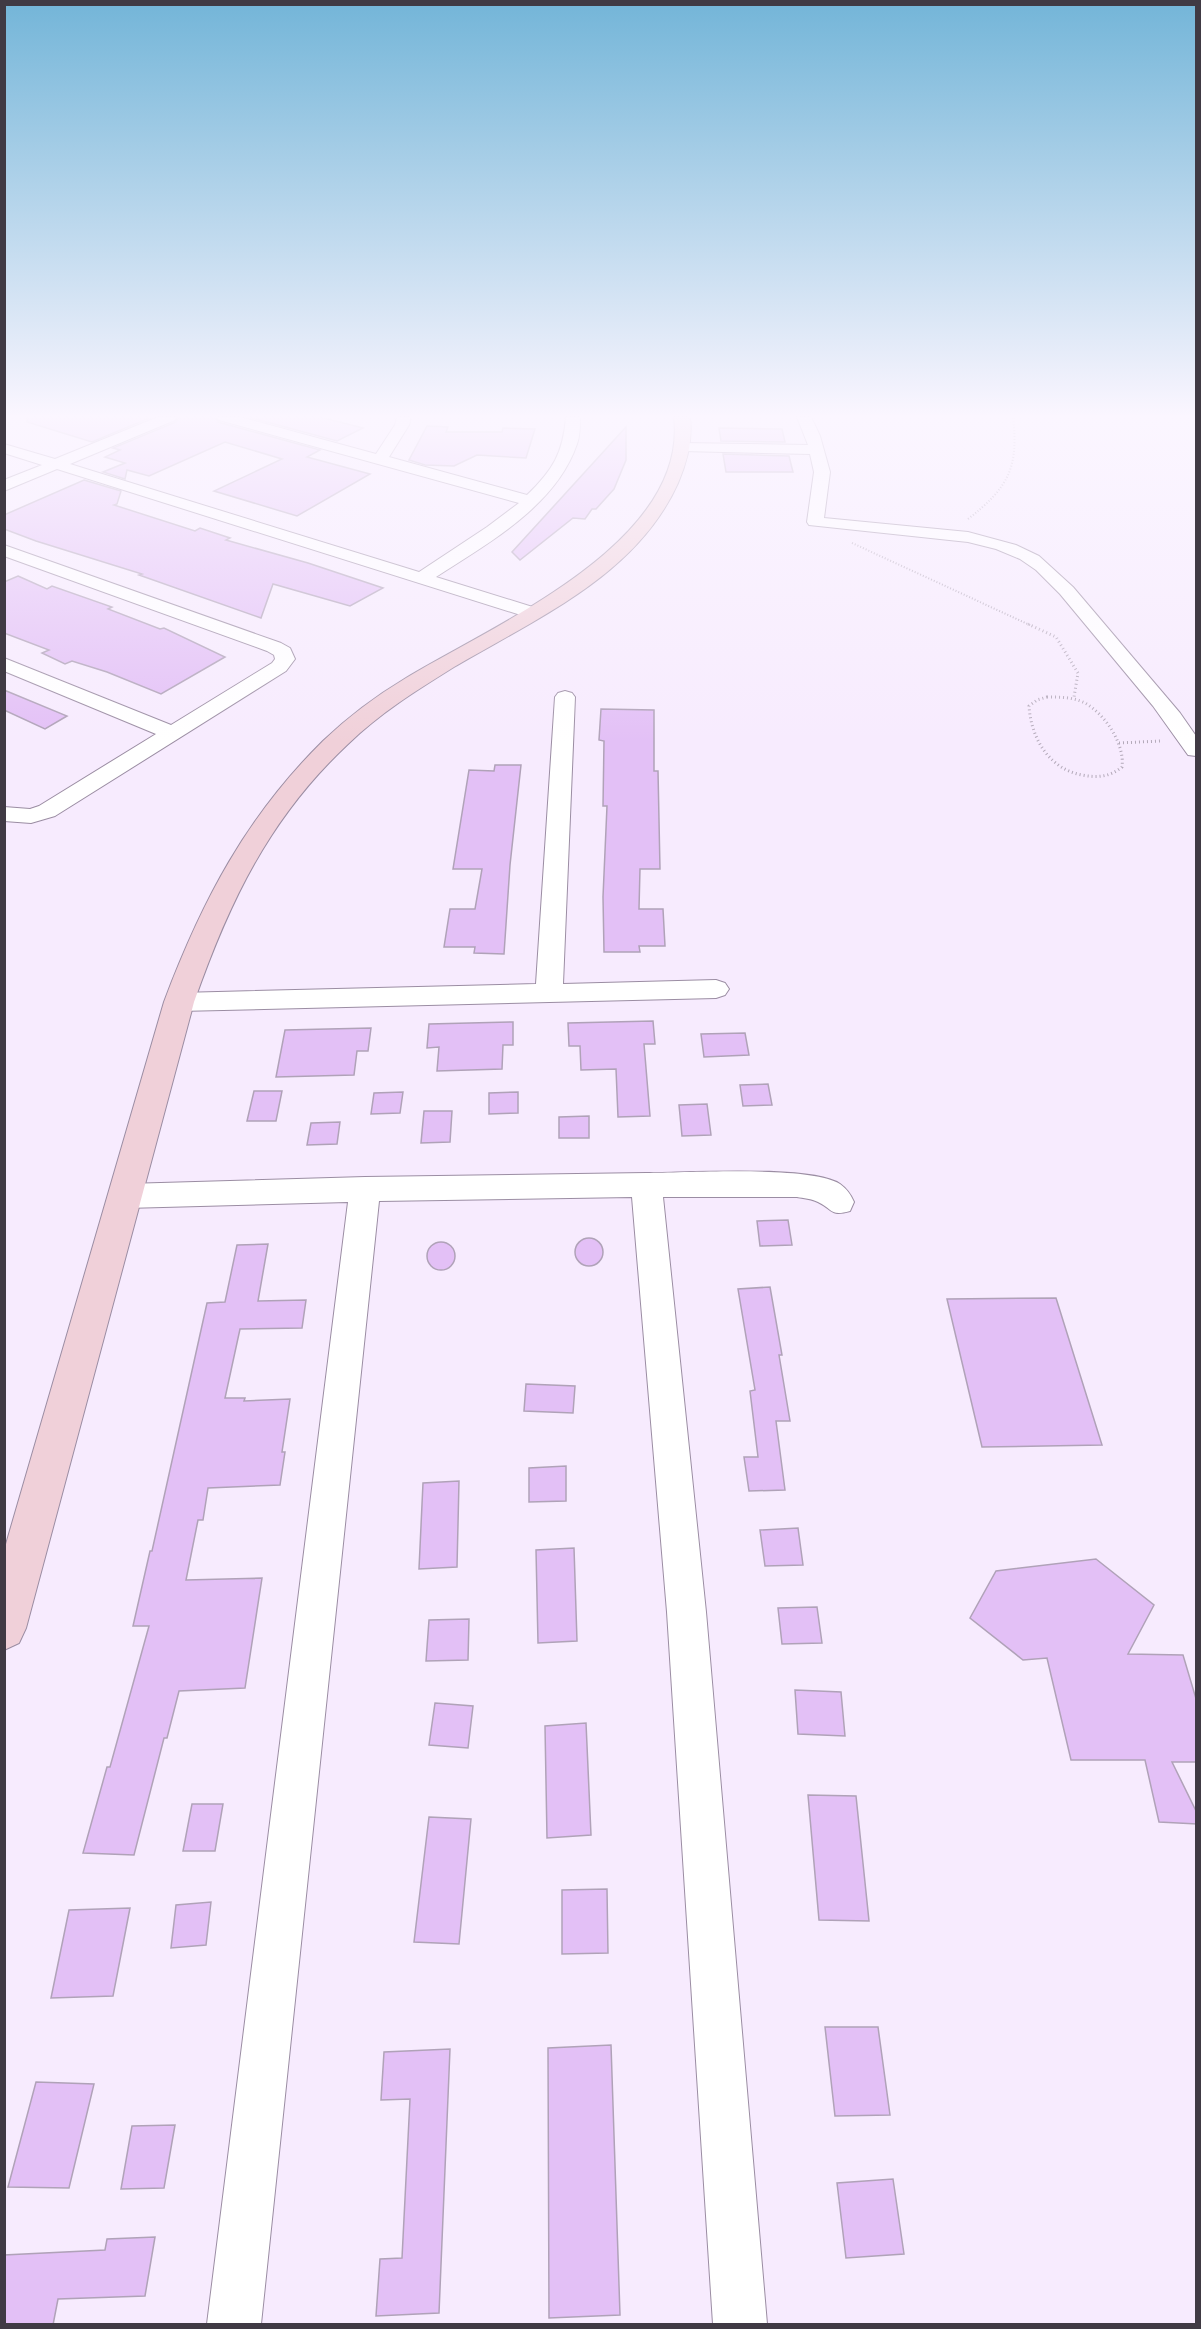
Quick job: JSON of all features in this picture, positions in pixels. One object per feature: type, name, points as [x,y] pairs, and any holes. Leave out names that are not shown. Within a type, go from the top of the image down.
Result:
[{"type":"main road","points":[[4,1628],[15,1549],[126,1196],[179,1002],[201,940],[227,884],[253,839],[282,798],[331,747],[374,710],[444,663],[533,613],[578,584],[616,554],[643,526]]},
{"type":"street","points":[[255,526],[533,613]]},
{"type":"street","points":[[422,578],[501,526]]},
{"type":"street","points":[[840,526],[944,533],[968,537],[1000,545],[1030,558],[1042,567],[1116,649],[1193,745]]},
{"type":"street","points":[[4,550],[274,647],[283,652],[285,658],[279,667],[47,811],[31,816],[4,814]]},
{"type":"street","points":[[4,566],[24,557]]},
{"type":"street","points":[[4,664],[172,733]]},
{"type":"street","points":[[549,993],[565,697]]},
{"type":"street","points":[[179,1002],[716,989]]},
{"type":"street","points":[[646,1185],[682,1570],[740,2325]]},
{"type":"street","points":[[126,1196],[365,1189],[797,1185],[828,1192],[839,1202]]},
{"type":"street","points":[[234,2325],[365,1189]]},
{"type":"path","points":[[840,526],[850,542],[857,547],[1056,637],[1078,673],[1074,697]]},
{"type":"path","points":[[944,533],[955,526]]},
{"type":"path","points":[[1074,697],[1083,701],[1097,713],[1119,743],[1122,767],[1110,776],[1086,776],[1062,768],[1053,762],[1035,731],[1029,706],[1033,701],[1041,698],[1074,697]]},
{"type":"path","points":[[1119,743],[1193,745]]},
{"type":"building","points":[[4,526],[178,526],[195,531],[200,528],[230,538],[226,540],[308,563],[383,588],[350,606],[273,584],[261,618],[139,575],[142,574],[4,529]]},
{"type":"building","points":[[536,526],[563,526],[520,560],[512,552]]},
{"type":"building","points":[[18,576],[47,589],[52,586],[112,607],[108,609],[160,629],[164,628],[225,657],[161,694],[107,672],[72,661],[65,664],[42,653],[49,650],[4,633],[4,582]]},
{"type":"building","points":[[4,690],[67,716],[45,729],[4,710]]},
{"type":"building","points":[[601,709],[654,710],[654,771],[658,771],[660,869],[640,869],[639,909],[663,909],[665,946],[639,946],[640,952],[604,952],[603,897],[607,806],[603,806],[604,741],[599,740]]},
{"type":"building","points":[[495,765],[521,765],[510,865],[504,954],[474,953],[475,947],[444,947],[450,909],[475,909],[482,869],[453,869],[469,770],[494,771]]},
{"type":"building","points":[[653,1021],[655,1044],[644,1044],[650,1116],[618,1117],[616,1069],[581,1070],[580,1046],[569,1046],[568,1023]]},
{"type":"building","points":[[513,1022],[513,1045],[503,1045],[502,1069],[437,1071],[439,1047],[427,1048],[429,1024]]},
{"type":"building","points":[[371,1028],[368,1051],[357,1051],[354,1075],[276,1077],[285,1030]]},
{"type":"building","points":[[745,1033],[749,1055],[704,1057],[701,1034]]},
{"type":"building","points":[[768,1084],[772,1105],[743,1106],[740,1085]]},
{"type":"building","points":[[254,1091],[282,1091],[276,1121],[247,1121]]},
{"type":"building","points":[[403,1092],[400,1113],[371,1114],[374,1093]]},
{"type":"building","points":[[518,1092],[518,1113],[489,1114],[489,1093]]},
{"type":"building","points":[[707,1104],[711,1135],[682,1136],[679,1105]]},
{"type":"building","points":[[424,1111],[452,1111],[450,1142],[421,1143]]},
{"type":"building","points":[[589,1116],[589,1138],[559,1138],[559,1117]]},
{"type":"building","points":[[340,1122],[337,1144],[307,1145],[311,1123]]},
{"type":"building","points":[[788,1220],[792,1245],[760,1246],[757,1221]]},
{"type":"building","points":[[589,1238],[599,1242],[603,1252],[599,1262],[589,1266],[579,1262],[575,1252],[579,1242]]},
{"type":"building","points":[[441,1242],[451,1246],[455,1256],[451,1266],[441,1270],[431,1266],[427,1256],[431,1246]]},
{"type":"building","points":[[268,1244],[258,1301],[306,1300],[302,1328],[240,1329],[225,1398],[245,1398],[244,1401],[290,1399],[282,1452],[285,1452],[280,1485],[208,1488],[203,1520],[198,1520],[186,1580],[262,1578],[245,1688],[179,1691],[167,1738],[164,1738],[134,1855],[83,1853],[107,1767],[110,1767],[149,1626],[133,1626],[207,1303],[225,1302],[237,1245]]},
{"type":"building","points":[[770,1287],[782,1355],[779,1355],[790,1421],[776,1421],[785,1490],[749,1491],[744,1457],[758,1457],[750,1391],[755,1390],[738,1289]]},
{"type":"building","points":[[1056,1298],[1102,1445],[982,1447],[947,1299]]},
{"type":"building","points":[[526,1384],[575,1386],[573,1413],[524,1411]]},
{"type":"building","points":[[566,1466],[566,1501],[529,1502],[529,1468]]},
{"type":"building","points":[[459,1481],[457,1567],[419,1569],[423,1483]]},
{"type":"building","points":[[798,1528],[803,1565],[765,1566],[760,1530]]},
{"type":"building","points":[[574,1548],[577,1641],[538,1643],[536,1550]]},
{"type":"building","points":[[1096,1559],[1154,1605],[1128,1654],[1183,1655],[1197,1702],[1197,1762],[1172,1762],[1197,1813],[1197,1824],[1159,1822],[1145,1760],[1071,1760],[1047,1658],[1023,1660],[970,1618],[996,1571]]},
{"type":"building","points":[[817,1607],[822,1643],[782,1644],[778,1608]]},
{"type":"building","points":[[469,1619],[468,1660],[426,1661],[429,1620]]},
{"type":"building","points":[[795,1690],[841,1692],[845,1736],[798,1734]]},
{"type":"building","points":[[435,1703],[473,1706],[468,1748],[429,1745]]},
{"type":"building","points":[[586,1723],[591,1835],[547,1838],[545,1726]]},
{"type":"building","points":[[808,1795],[856,1796],[869,1921],[819,1920]]},
{"type":"building","points":[[192,1804],[223,1804],[215,1851],[183,1851]]},
{"type":"building","points":[[429,1817],[471,1819],[459,1944],[414,1942]]},
{"type":"building","points":[[607,1889],[608,1953],[562,1954],[562,1890]]},
{"type":"building","points":[[211,1902],[206,1945],[171,1948],[176,1905]]},
{"type":"building","points":[[130,1908],[113,1996],[51,1998],[69,1910]]},
{"type":"building","points":[[825,2027],[878,2027],[890,2115],[835,2116]]},
{"type":"building","points":[[611,2045],[620,2315],[549,2318],[548,2048]]},
{"type":"building","points":[[450,2049],[439,2313],[376,2316],[380,2259],[402,2258],[410,2099],[381,2100],[384,2052]]},
{"type":"building","points":[[36,2082],[94,2084],[69,2188],[8,2187]]},
{"type":"building","points":[[175,2125],[164,2188],[121,2189],[132,2126]]},
{"type":"building","points":[[893,2179],[904,2254],[846,2258],[837,2183]]},
{"type":"building","points":[[155,2237],[145,2296],[58,2299],[53,2325],[4,2325],[4,2255],[105,2250],[107,2239]]}]
